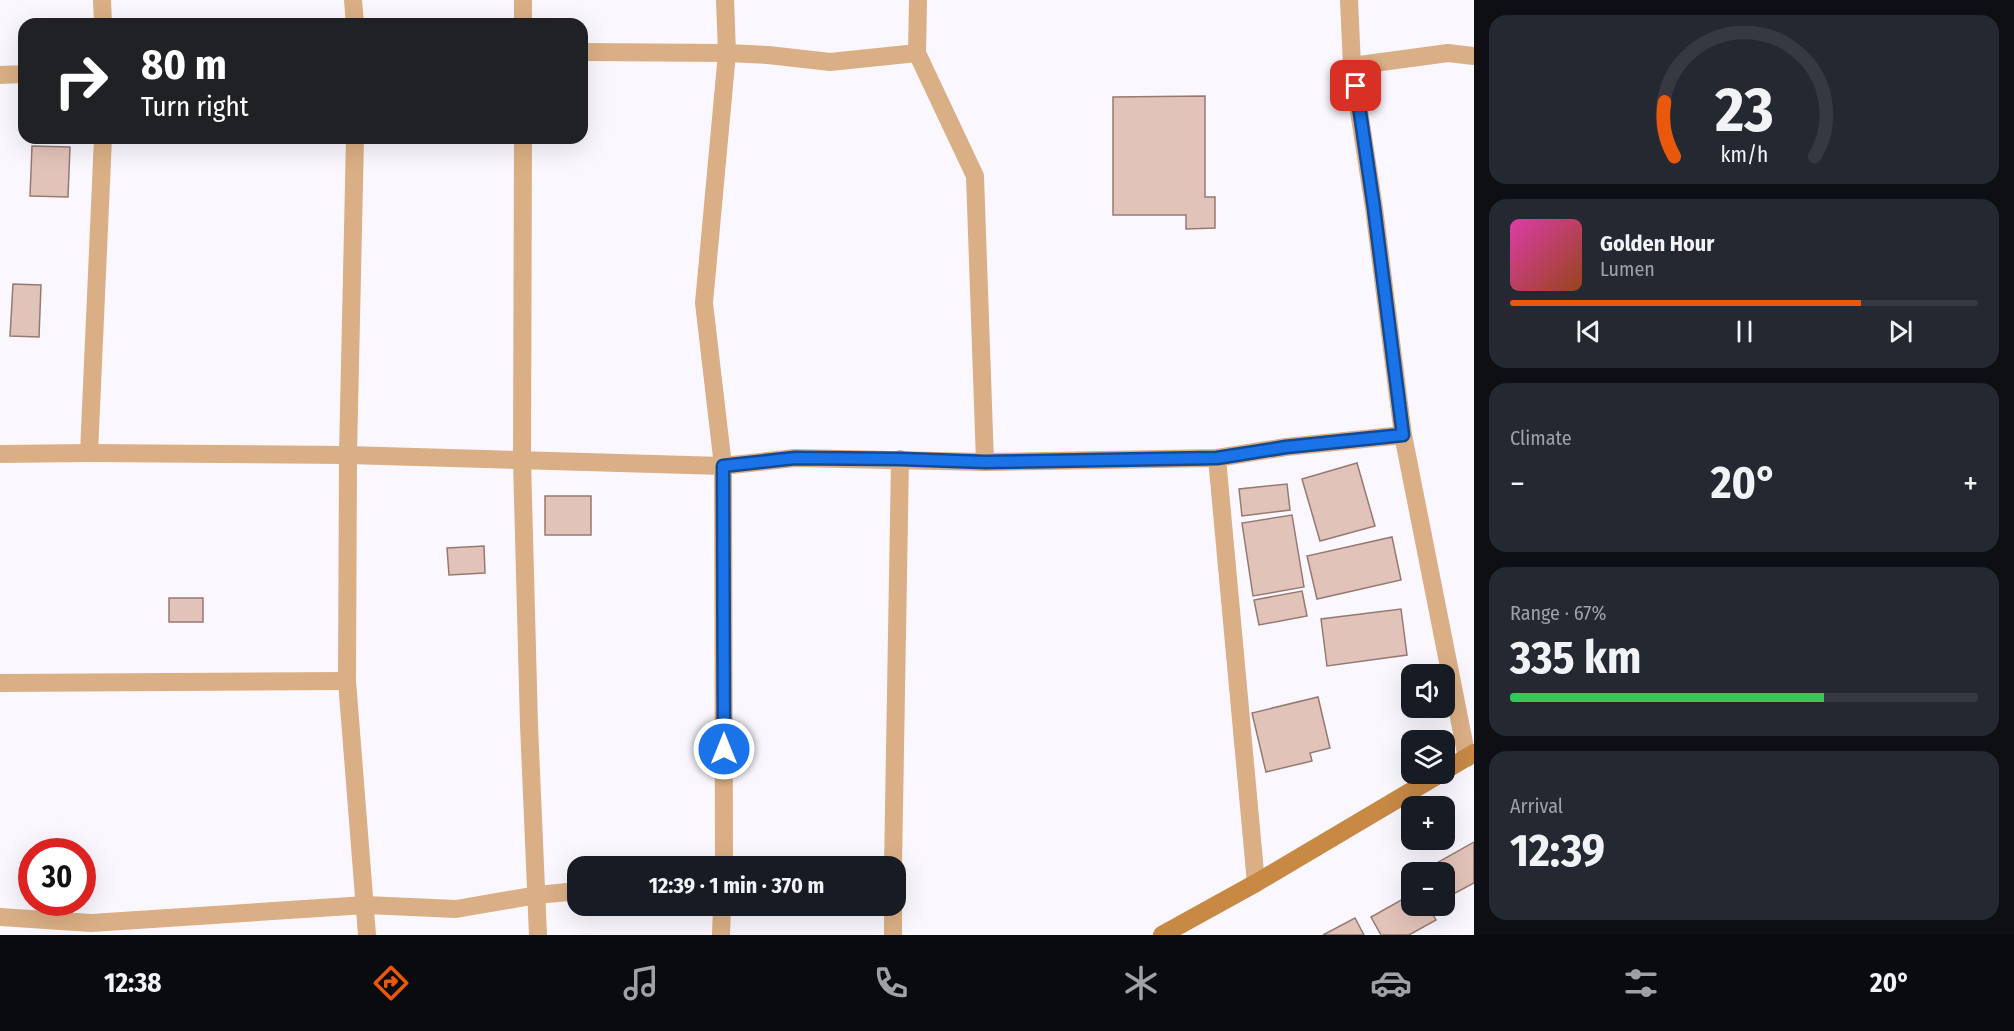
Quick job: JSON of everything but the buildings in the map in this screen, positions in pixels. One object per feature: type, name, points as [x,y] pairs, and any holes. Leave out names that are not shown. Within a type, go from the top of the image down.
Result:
[{"type":"main road","points":[[1455,764],[1471,755]]},
{"type":"main road","points":[[1162,935],[1256,883],[1423,784]]},
{"type":"street","points":[[102,0],[103,18]]},
{"type":"street","points":[[353,0],[354,18]]},
{"type":"street","points":[[523,0],[523,18]]},
{"type":"street","points":[[724,856],[723,466],[704,303],[727,53],[725,0]]},
{"type":"street","points":[[918,0],[917,53],[975,176],[985,462]]},
{"type":"street","points":[[1349,0],[1352,66],[1374,208],[1403,435],[1471,755]]},
{"type":"street","points":[[588,52],[727,53],[830,62],[917,53]]},
{"type":"street","points":[[1352,66],[1448,53],[1474,56]]},
{"type":"street","points":[[0,75],[18,74]]},
{"type":"street","points":[[89,453],[103,144]]},
{"type":"street","points":[[355,144],[348,455],[347,681],[368,935]]},
{"type":"street","points":[[523,144],[522,460],[529,724],[538,935]]},
{"type":"street","points":[[0,454],[348,455],[723,466],[795,458],[985,462],[1217,458],[1286,447],[1403,435]]},
{"type":"street","points":[[1217,458],[1256,883]]},
{"type":"street","points":[[893,856],[900,459]]},
{"type":"street","points":[[0,683],[347,681]]},
{"type":"street","points":[[0,917],[91,924],[366,905],[456,909],[567,892]]},
{"type":"street","points":[[721,935],[722,916]]},
{"type":"street","points":[[893,916],[893,935]]},
{"type":"route","points":[[724,749],[723,466],[795,458],[985,462],[1217,458],[1286,447],[1403,435],[1356,86]]}]
